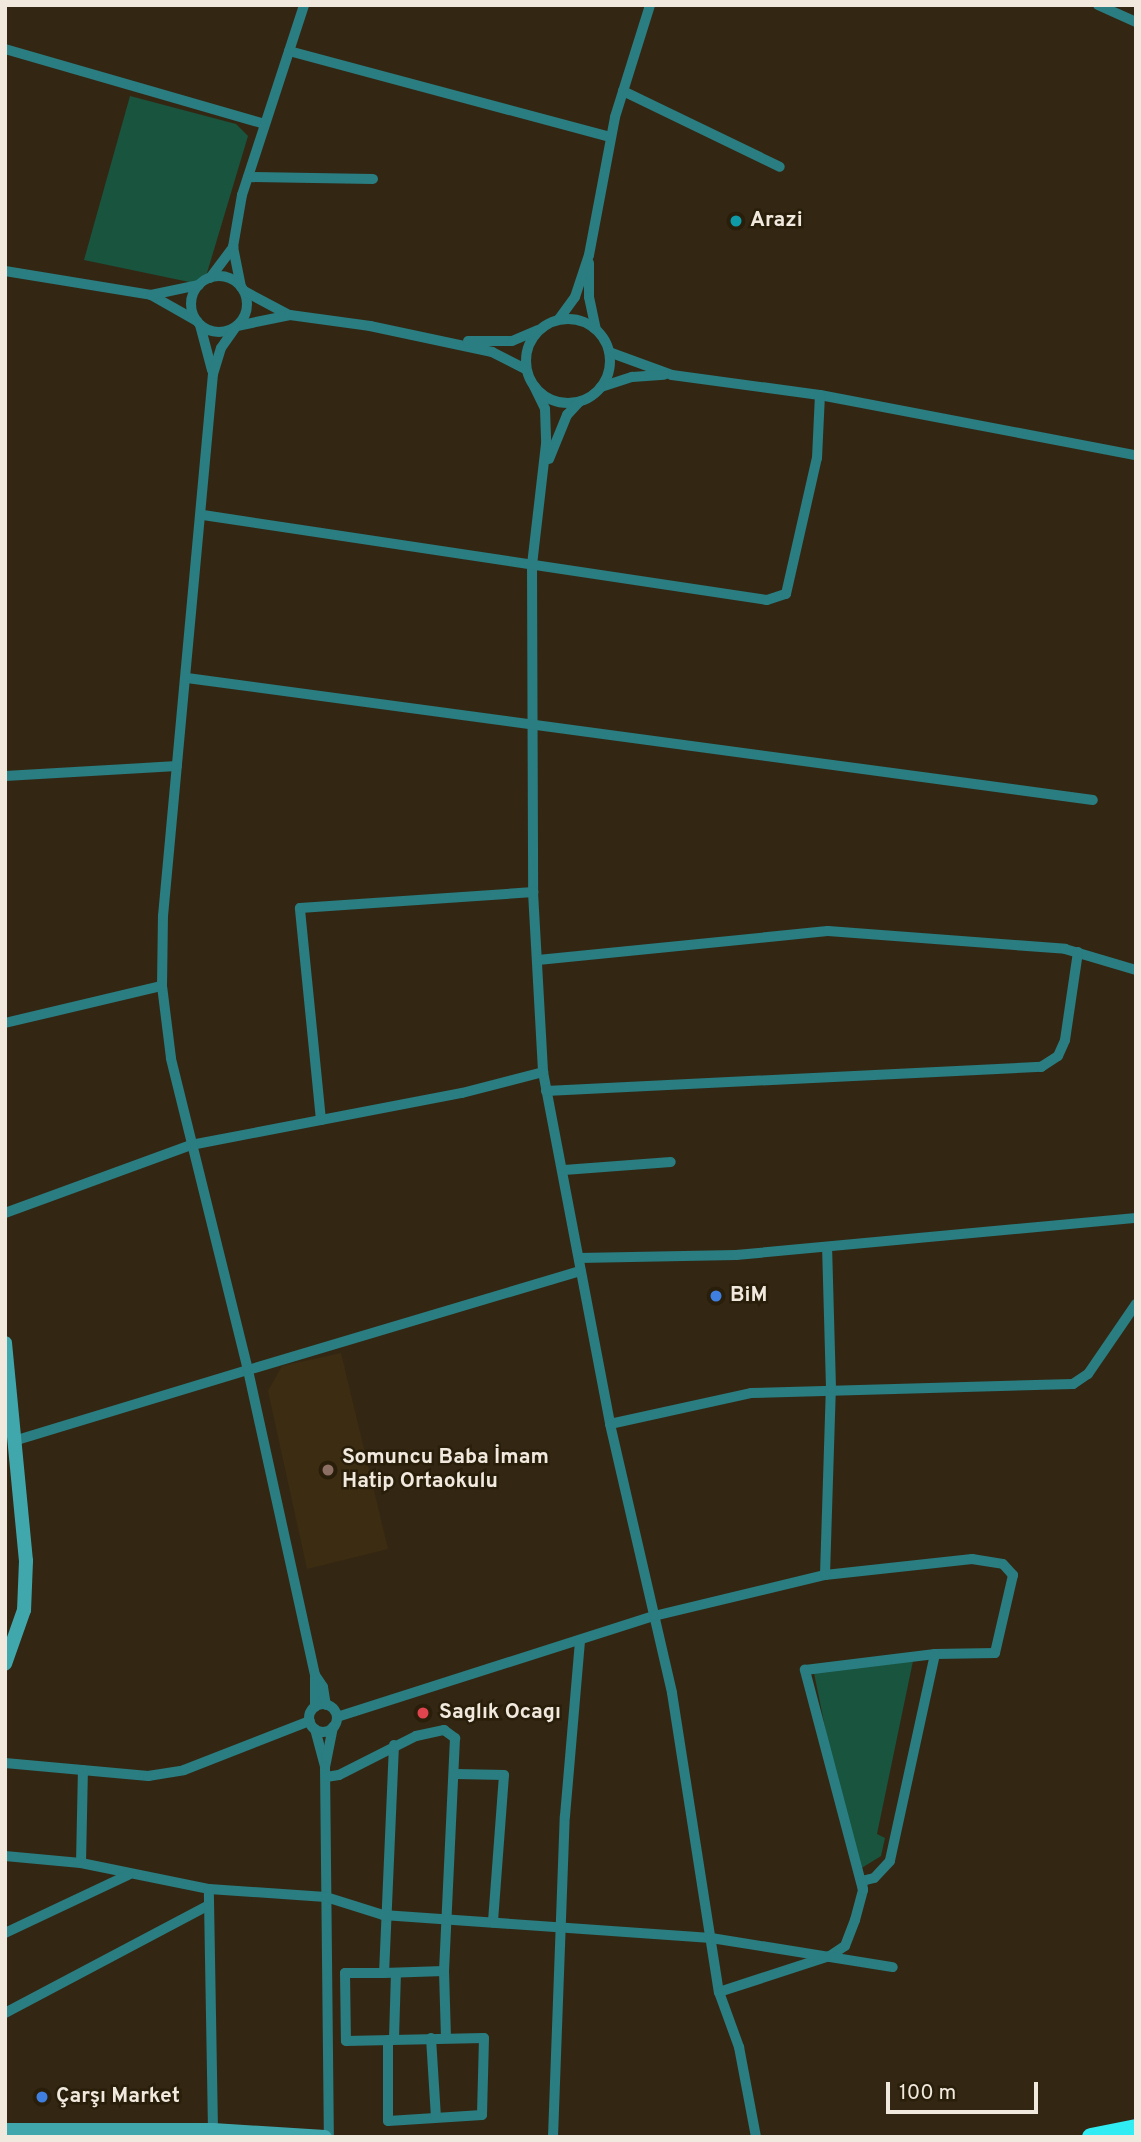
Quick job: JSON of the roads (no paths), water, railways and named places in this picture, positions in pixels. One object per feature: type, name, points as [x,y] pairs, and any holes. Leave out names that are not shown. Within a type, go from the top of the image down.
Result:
[{"type":"highway","points":[[1091,2137],[1136,2128]]},
{"type":"main road","points":[[5,1343],[17,1440],[26,1561],[24,1609],[5,1664]]},
{"type":"main road","points":[[5,2130],[213,2130],[327,2137]]},
{"type":"street","points":[[304,5],[248,177],[233,247],[246,314],[221,348],[213,374],[203,514],[177,766],[162,986],[171,1058],[248,1370],[315,1675],[312,1725],[326,1772]]},
{"type":"street","points":[[447,340],[512,341],[559,319],[575,297],[589,255],[611,137],[650,5]]},
{"type":"street","points":[[1098,5],[1136,22]]},
{"type":"street","points":[[5,49],[264,124]]},
{"type":"street","points":[[289,51],[611,137]]},
{"type":"street","points":[[623,91],[780,167]]},
{"type":"street","points":[[248,177],[373,179]]},
{"type":"street","points":[[150,295],[199,285],[210,278],[233,247]]},
{"type":"street","points":[[589,255],[589,297],[596,329],[609,352],[608,373],[601,387]]},
{"type":"street","points":[[5,271],[150,295],[215,332],[290,316],[447,340],[492,352],[526,369]]},
{"type":"street","points":[[210,278],[223,276],[290,316]]},
{"type":"street","points":[[199,285],[191,306],[213,374]]},
{"type":"street","points":[[559,319],[582,321],[596,329]]},
{"type":"street","points":[[539,330],[527,352],[526,369],[545,409],[543,472],[532,565],[533,892],[543,1072],[564,1170],[610,1424],[672,1693],[719,1992],[739,2047],[756,2137]]},
{"type":"street","points":[[609,352],[672,375]]},
{"type":"street","points":[[543,472],[567,415],[582,400],[601,387],[632,377],[672,375],[820,395],[1136,455]]},
{"type":"street","points":[[534,386],[557,402],[582,400]]},
{"type":"street","points":[[203,514],[767,600],[786,594],[817,458],[820,395]]},
{"type":"street","points":[[187,678],[532,721],[1093,800]]},
{"type":"street","points":[[5,776],[177,766]]},
{"type":"street","points":[[321,1120],[300,908],[533,892]]},
{"type":"street","points":[[538,960],[828,931],[889,932],[1078,952],[1136,970]]},
{"type":"street","points":[[546,1091],[1041,1067],[1058,1056],[1065,1040],[1078,952]]},
{"type":"street","points":[[5,1023],[162,986]]},
{"type":"street","points":[[5,1213],[191,1145],[543,1072]]},
{"type":"street","points":[[564,1170],[671,1162]]},
{"type":"street","points":[[579,1258],[736,1255],[1136,1219]]},
{"type":"street","points":[[825,1575],[831,1388],[827,1248]]},
{"type":"street","points":[[17,1440],[581,1271]]},
{"type":"street","points":[[610,1424],[751,1393],[831,1388],[1073,1384],[1088,1374],[1136,1304]]},
{"type":"street","points":[[5,1763],[148,1776],[184,1770],[312,1725],[324,1732],[335,1722],[654,1616],[825,1575],[946,1559],[988,1560],[1007,1567],[1013,1575],[995,1654],[935,1654],[805,1670],[863,1890]]},
{"type":"street","points":[[552,2137],[563,1928],[565,1816],[580,1640]]},
{"type":"street","points":[[719,1992],[830,1956],[845,1946],[863,1890],[862,1881],[874,1878],[890,1861],[935,1654]]},
{"type":"street","points":[[315,1675],[323,1687],[326,1705],[335,1722],[326,1772],[327,2137]]},
{"type":"street","points":[[315,1707],[326,1705]]},
{"type":"street","points":[[326,1772],[339,1775],[394,1745],[444,1730],[455,1738],[456,1774],[444,1920],[446,2037]]},
{"type":"street","points":[[383,1973],[383,1915],[394,1745]]},
{"type":"street","points":[[81,1863],[83,1770]]},
{"type":"street","points":[[456,1774],[504,1775],[493,1923]]},
{"type":"street","points":[[5,1856],[81,1863],[209,1889],[326,1897],[383,1915],[711,1938],[893,1967]]},
{"type":"street","points":[[5,1933],[128,1874]]},
{"type":"street","points":[[209,1889],[207,1906],[213,2130]]},
{"type":"street","points":[[5,2013],[207,1906]]},
{"type":"street","points":[[396,1973],[391,2039],[388,2121],[482,2115],[484,2038],[446,2037],[431,2038],[391,2039],[346,2041],[345,1973],[444,1971]]},
{"type":"street","points":[[431,2038],[436,2117]]},
{"type":"place","name":"Arazi","points":[[736,221]]},
{"type":"place","name":"BiM","points":[[716,1296]]},
{"type":"place","name":"Somuncu Baba İmam Hatip Ortaokulu","points":[[328,1470]]},
{"type":"place","name":"Saglık Ocagı","points":[[423,1713]]},
{"type":"place","name":"Çarşı Market","points":[[42,2097]]}]
